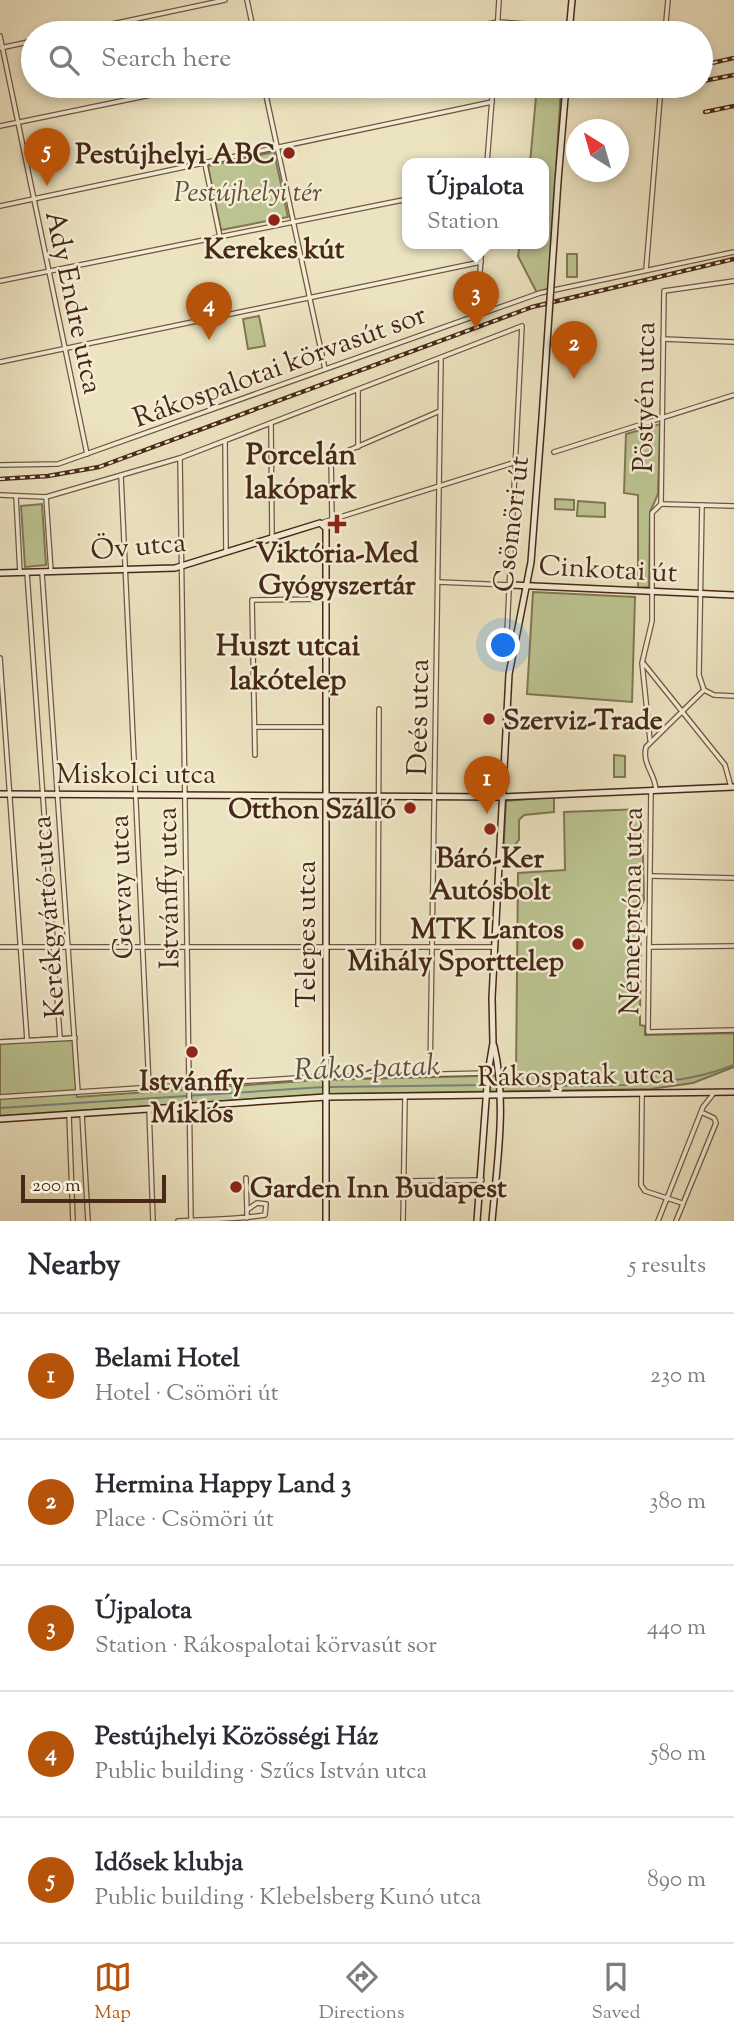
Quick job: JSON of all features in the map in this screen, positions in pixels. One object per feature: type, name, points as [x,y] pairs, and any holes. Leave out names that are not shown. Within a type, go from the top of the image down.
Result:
[{"type":"street","points":[[126,21],[225,0]]},
{"type":"street","points":[[247,0],[251,21]]},
{"type":"street","points":[[498,21],[499,0]]},
{"type":"street","points":[[570,21],[572,0]]},
{"type":"street","points":[[666,21],[668,0]]},
{"type":"street","name":"Ady Endre utca","points":[[0,36],[87,454]]},
{"type":"street","points":[[1,48],[21,44]]},
{"type":"street","points":[[0,126],[135,98]]},
{"type":"street","points":[[267,98],[325,369]]},
{"type":"street","points":[[487,158],[492,98]]},
{"type":"street","name":"Csömöri út","points":[[477,1221],[483,1170],[488,1075],[493,1043],[501,797],[509,674],[533,549],[565,98]]},
{"type":"street","points":[[646,270],[660,98]]},
{"type":"street","points":[[0,206],[492,102]]},
{"type":"street","points":[[205,163],[220,237]]},
{"type":"street","points":[[0,281],[402,200]]},
{"type":"street","points":[[477,315],[482,249]]},
{"type":"street","name":"Rákospalotai körvasút sor","points":[[0,465],[53,465],[545,292],[734,252]]},
{"type":"street","points":[[0,362],[481,262]]},
{"type":"street","name":"Pöstyén utca","points":[[660,504],[664,291],[734,281]]},
{"type":"street","name":"Csömöri út","points":[[441,359],[522,326],[507,632]]},
{"type":"street","points":[[663,339],[734,342]]},
{"type":"street","points":[[0,495],[46,497],[180,458],[441,359]]},
{"type":"street","name":"Deés utca","points":[[430,1075],[441,359]]},
{"type":"street","points":[[358,390],[358,446]]},
{"type":"street","points":[[554,452],[734,395]]},
{"type":"street","points":[[332,519],[331,458],[441,411]]},
{"type":"street","points":[[271,424],[272,538]]},
{"type":"street","points":[[225,442],[226,552]]},
{"type":"street","name":"Istvánffy utca","points":[[180,458],[191,1220]]},
{"type":"street","name":"Öv utca","points":[[0,573],[181,566],[516,461]]},
{"type":"street","name":"Gervay utca","points":[[121,476],[149,1087]]},
{"type":"street","name":"Kerékgyártó utca","points":[[16,496],[43,794],[60,1038]]},
{"type":"street","points":[[46,497],[51,572]]},
{"type":"street","points":[[650,740],[642,663],[650,633],[652,513],[660,504],[734,506]]},
{"type":"street","points":[[702,505],[699,675],[704,690],[714,695],[734,696]]},
{"type":"street","name":"Telepes utca","points":[[320,523],[326,531],[326,1221]]},
{"type":"street","name":"Kerékgyártó utca","points":[[42,572],[78,1092]]},
{"type":"street","name":"Cinkotai út","points":[[438,582],[734,595]]},
{"type":"street","points":[[255,755],[251,600],[326,599]]},
{"type":"street","points":[[0,658],[27,1040]]},
{"type":"street","points":[[642,663],[725,765],[733,787]]},
{"type":"street","points":[[650,740],[704,690]]},
{"type":"street","points":[[378,947],[379,709]]},
{"type":"street","points":[[254,727],[326,727]]},
{"type":"street","name":"Németpróna utca","points":[[648,1032],[655,777],[645,759],[650,740]]},
{"type":"street","name":"Miskolci utca","points":[[0,794],[501,797],[733,787]]},
{"type":"street","points":[[652,876],[734,878]]},
{"type":"street","points":[[649,947],[734,946]]},
{"type":"street","points":[[0,947],[495,947]]},
{"type":"street","name":"Rákospatak utca","points":[[648,1032],[734,1030]]},
{"type":"street","points":[[0,1042],[75,1038]]},
{"type":"street","name":"Csömöri út","points":[[492,1221],[497,1168],[499,1073],[493,1043]]},
{"type":"street","name":"Rákospatak utca","points":[[0,1097],[189,1085],[488,1075]]},
{"type":"street","name":"Rákospatak utca","points":[[0,1118],[189,1107],[326,1095],[405,1097],[487,1094],[498,1097],[734,1092]]},
{"type":"street","points":[[642,1093],[641,1185],[645,1191],[682,1203]]},
{"type":"street","points":[[676,1221],[716,1123],[714,1118],[702,1109],[695,1093]]},
{"type":"street","points":[[658,1221],[702,1109],[714,1093]]},
{"type":"street","points":[[403,1221],[405,1097]]},
{"type":"street","points":[[149,1109],[153,1221]]},
{"type":"street","points":[[82,1114],[88,1221]]},
{"type":"street","points":[[69,1115],[73,1221]]},
{"type":"street","points":[[482,1157],[497,1168]]},
{"type":"street","points":[[483,1170],[497,1168]]},
{"type":"street","points":[[246,1178],[247,1218]]},
{"type":"street","points":[[404,1181],[482,1180]]},
{"type":"street","points":[[178,1221],[247,1218],[265,1214],[266,1204],[257,1203],[247,1210]]},
{"type":"green space","points":[[536,98],[560,98],[549,288],[537,293],[518,256],[519,249],[549,249],[549,158],[530,158]]},
{"type":"green space","name":"Pestújhelyi tér","points":[[274,152],[288,217],[221,230],[208,166]]},
{"type":"green space","points":[[567,254],[577,254],[577,277],[567,277]]},
{"type":"green space","points":[[259,316],[265,346],[248,349],[243,319]]},
{"type":"green space","points":[[660,424],[658,494],[650,512],[649,587],[638,588],[638,495],[624,493],[626,434]]},
{"type":"green space","points":[[555,499],[574,500],[574,510],[555,509]]},
{"type":"green space","points":[[578,501],[605,503],[605,517],[577,516]]},
{"type":"green space","points":[[42,504],[46,565],[25,567],[21,506]]},
{"type":"green space","points":[[533,592],[635,597],[632,702],[527,694]]},
{"type":"green space","points":[[614,755],[625,756],[625,777],[614,777]]},
{"type":"green space","points":[[554,797],[554,812],[524,815],[519,820],[519,840],[503,859],[506,801]]},
{"type":"green space","points":[[642,809],[644,900],[641,907],[640,1025],[645,1026],[645,1035],[734,1033],[734,1067],[693,1083],[651,1089],[331,1094],[0,1116],[0,1040],[75,1036],[77,1097],[320,1080],[516,1075],[518,873],[565,870],[564,812]]},
{"type":"waterway","name":"Rákos-patak","points":[[490,1085],[645,1084],[706,1074],[734,1065]]},
{"type":"waterway","name":"Rákos-patak","points":[[329,1087],[485,1085]]},
{"type":"waterway","name":"Rákos-patak","points":[[0,1108],[324,1087]]},
{"type":"railway","points":[[713,63],[734,58]]},
{"type":"railway","points":[[713,79],[734,75]]},
{"type":"railway","points":[[705,112],[734,106]]},
{"type":"railway","points":[[0,479],[48,476],[99,467],[532,307],[734,259]]},
{"type":"place","name":"Pestújhelyi ABC","points":[[289,153]]},
{"type":"place","name":"Idősek klubja","points":[[47,186]]},
{"type":"place","name":"Kerekes kút","points":[[274,220]]},
{"type":"place","name":"Újpalota","points":[[476,329]]},
{"type":"place","name":"Pestújhelyi Közösségi Ház","points":[[209,340]]},
{"type":"place","name":"Hermina Happy Land 3","points":[[574,379]]},
{"type":"place","name":"Viktória-Med Gyógyszertár","points":[[337,524]]},
{"type":"place","name":"Szerviz-Trade","points":[[489,719]]},
{"type":"place","name":"Otthon Szálló","points":[[410,808]]},
{"type":"place","name":"Belami Hotel","points":[[487,814]]},
{"type":"place","name":"Báró-Ker Autósbolt","points":[[490,829]]},
{"type":"place","name":"MTK Lantos Mihály Sporttelep","points":[[578,944]]},
{"type":"place","name":"Istvánffy Miklós","points":[[192,1052]]},
{"type":"place","name":"Garden Inn Budapest","points":[[236,1187]]},
{"type":"district","name":"Porcelán lakópark","points":[[301,471]]},
{"type":"district","name":"Huszt utcai lakótelep","points":[[288,662]]}]
